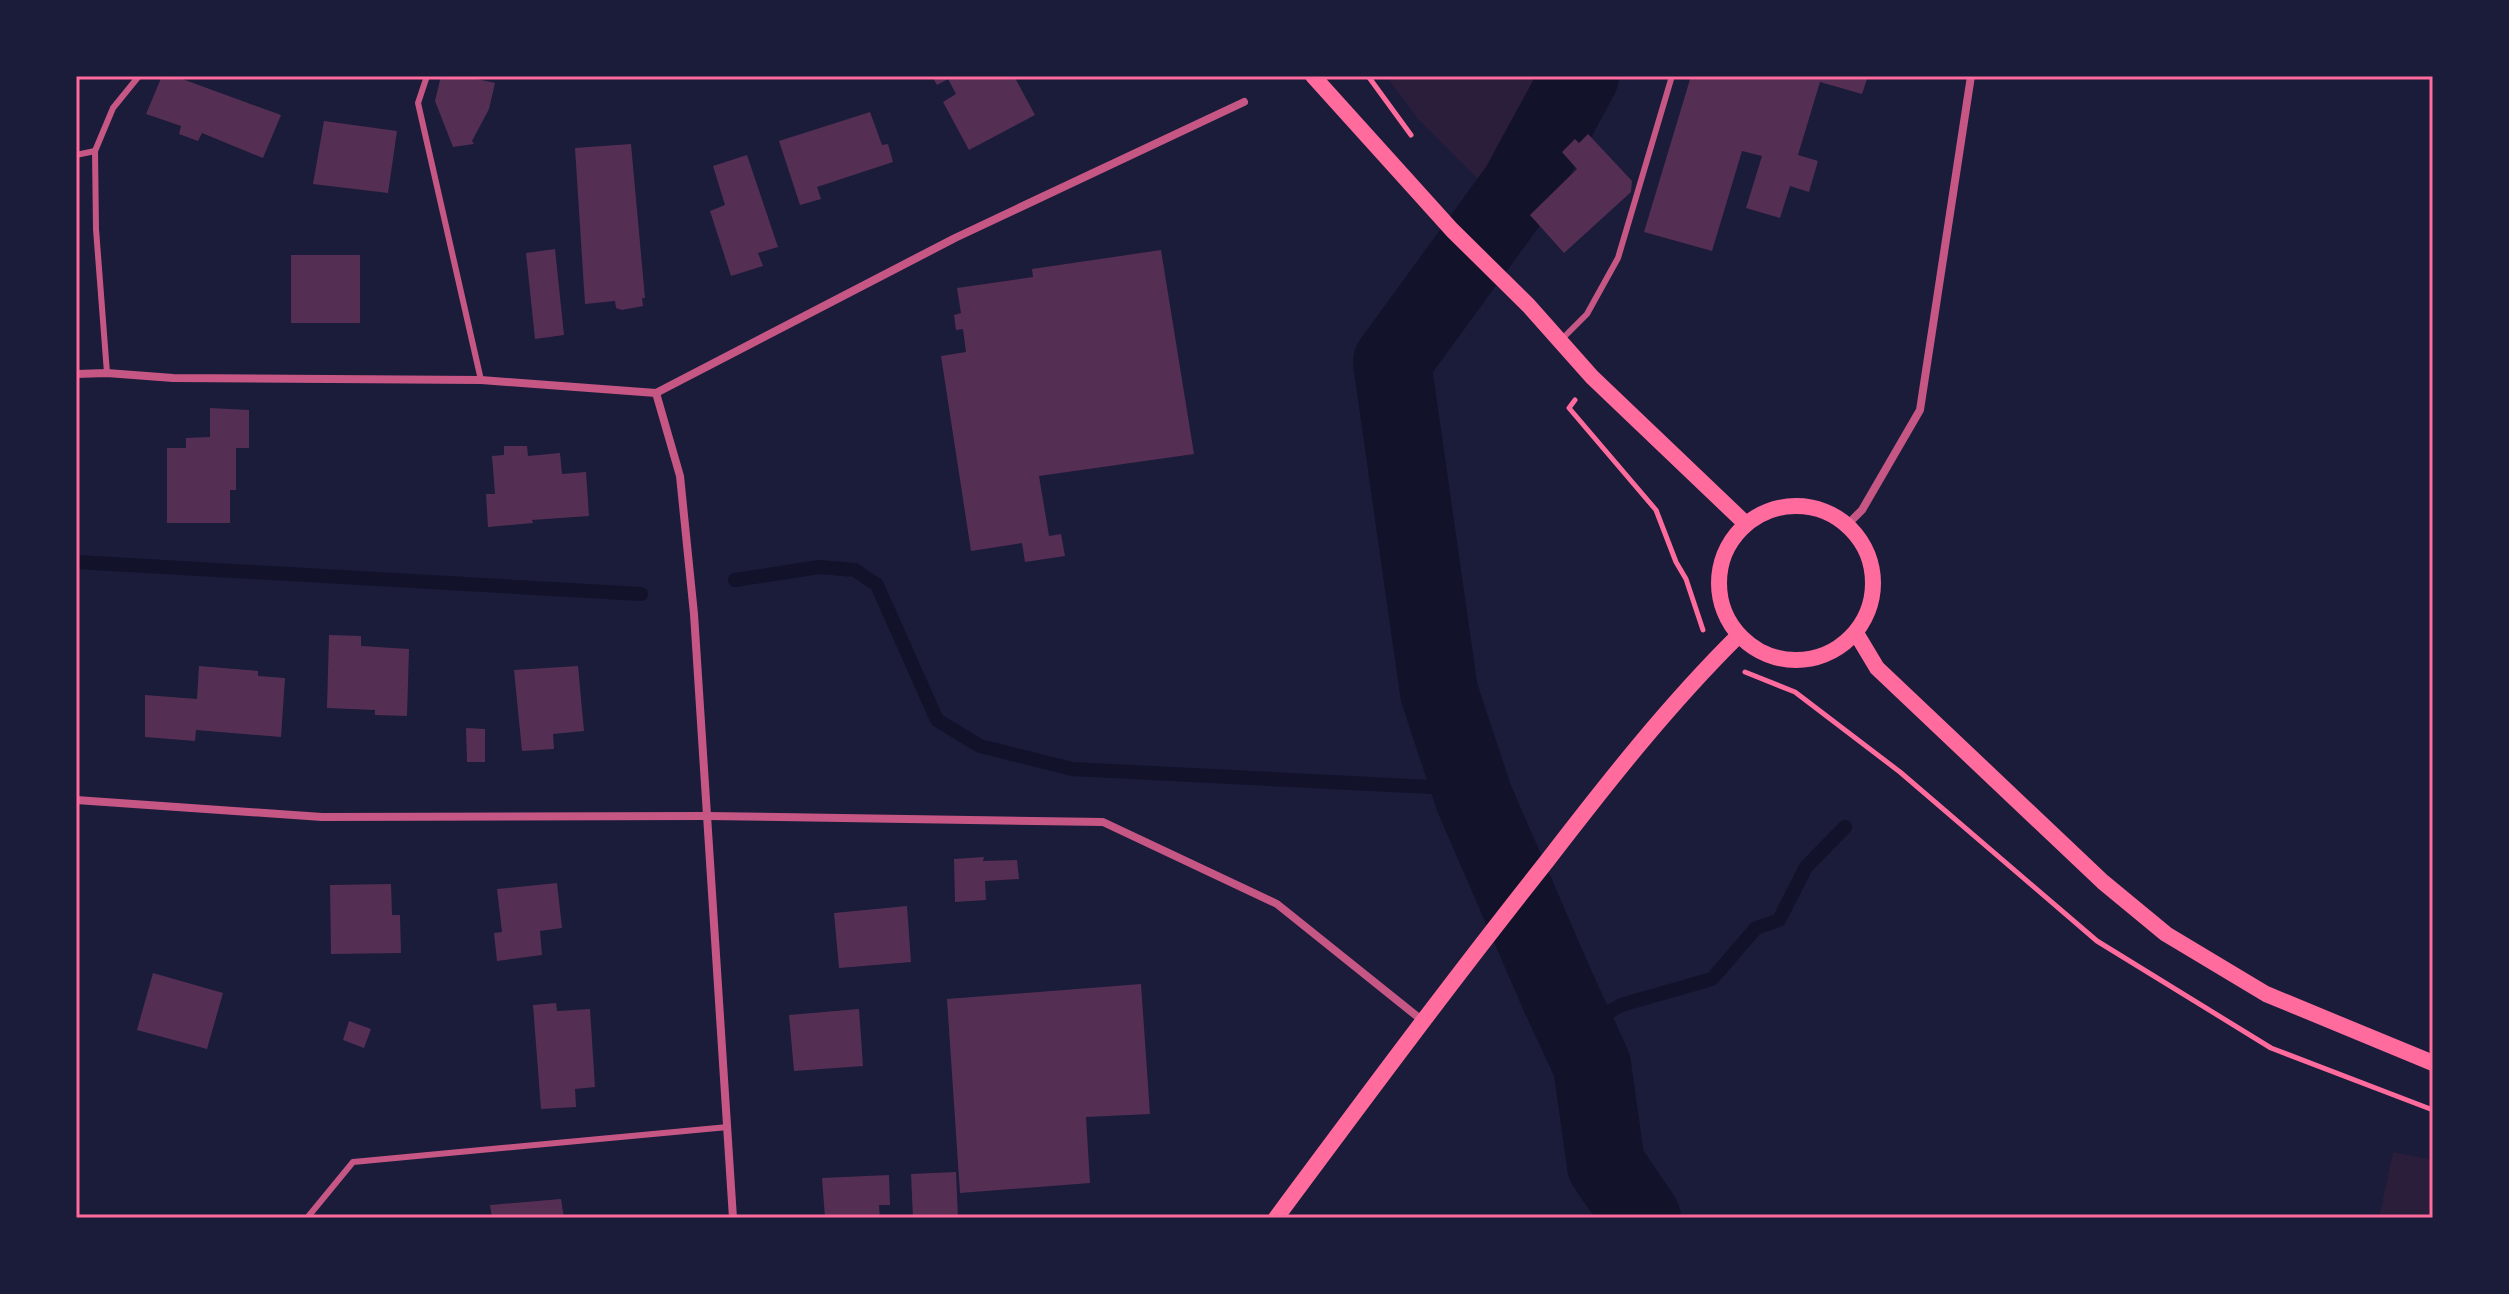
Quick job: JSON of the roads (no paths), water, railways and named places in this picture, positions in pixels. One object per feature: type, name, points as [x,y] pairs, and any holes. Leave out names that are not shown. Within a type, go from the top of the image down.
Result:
[{"type":"main road","points":[[1313,76],[1452,230],[1529,306],[1592,377],[1746,524]]},
{"type":"main road","points":[[1786,507],[1807,507],[1828,513],[1847,525],[1862,543],[1871,565],[1873,589],[1868,612],[1856,633],[1840,647],[1820,657],[1798,661],[1776,658],[1756,649],[1739,635],[1725,614],[1719,590],[1721,566],[1730,543],[1746,524],[1765,513],[1786,507]]},
{"type":"main road","points":[[1856,633],[1877,668],[2103,882],[2166,934],[2266,994],[2433,1063]]},
{"type":"main road","points":[[1276,1218],[1471,957],[1604,787],[1713,660],[1739,635]]},
{"type":"street","points":[[1847,525],[1862,510],[1920,410],[1971,76]]},
{"type":"street","points":[[76,374],[173,378],[481,380],[656,393],[955,238],[1244,102]]},
{"type":"street","points":[[656,393],[680,476],[694,614],[733,1218]]},
{"type":"street","points":[[76,800],[322,817],[707,816],[1103,822],[1277,904],[1423,1021]]},
{"type":"lane","points":[[107,373],[96,229],[95,151],[113,108],[139,76]]},
{"type":"lane","points":[[427,76],[418,103],[481,380]]},
{"type":"lane","points":[[1560,341],[1587,314],[1618,258],[1672,76]]},
{"type":"lane","points":[[76,155],[95,151]]},
{"type":"lane","points":[[307,1218],[353,1162],[728,1127]]},
{"type":"waterway","points":[[1580,76],[1519,188],[1392,362],[1439,692],[1474,798],[1592,1065],[1606,1165],[1642,1218]]},
{"type":"waterway","points":[[76,562],[641,594]]},
{"type":"waterway","points":[[735,580],[819,567],[855,570],[877,585],[937,720],[980,746],[1072,769],[1471,789]]},
{"type":"waterway","points":[[1576,1032],[1621,1005],[1712,979],[1756,928],[1779,920],[1806,867],[1845,827]]}]
